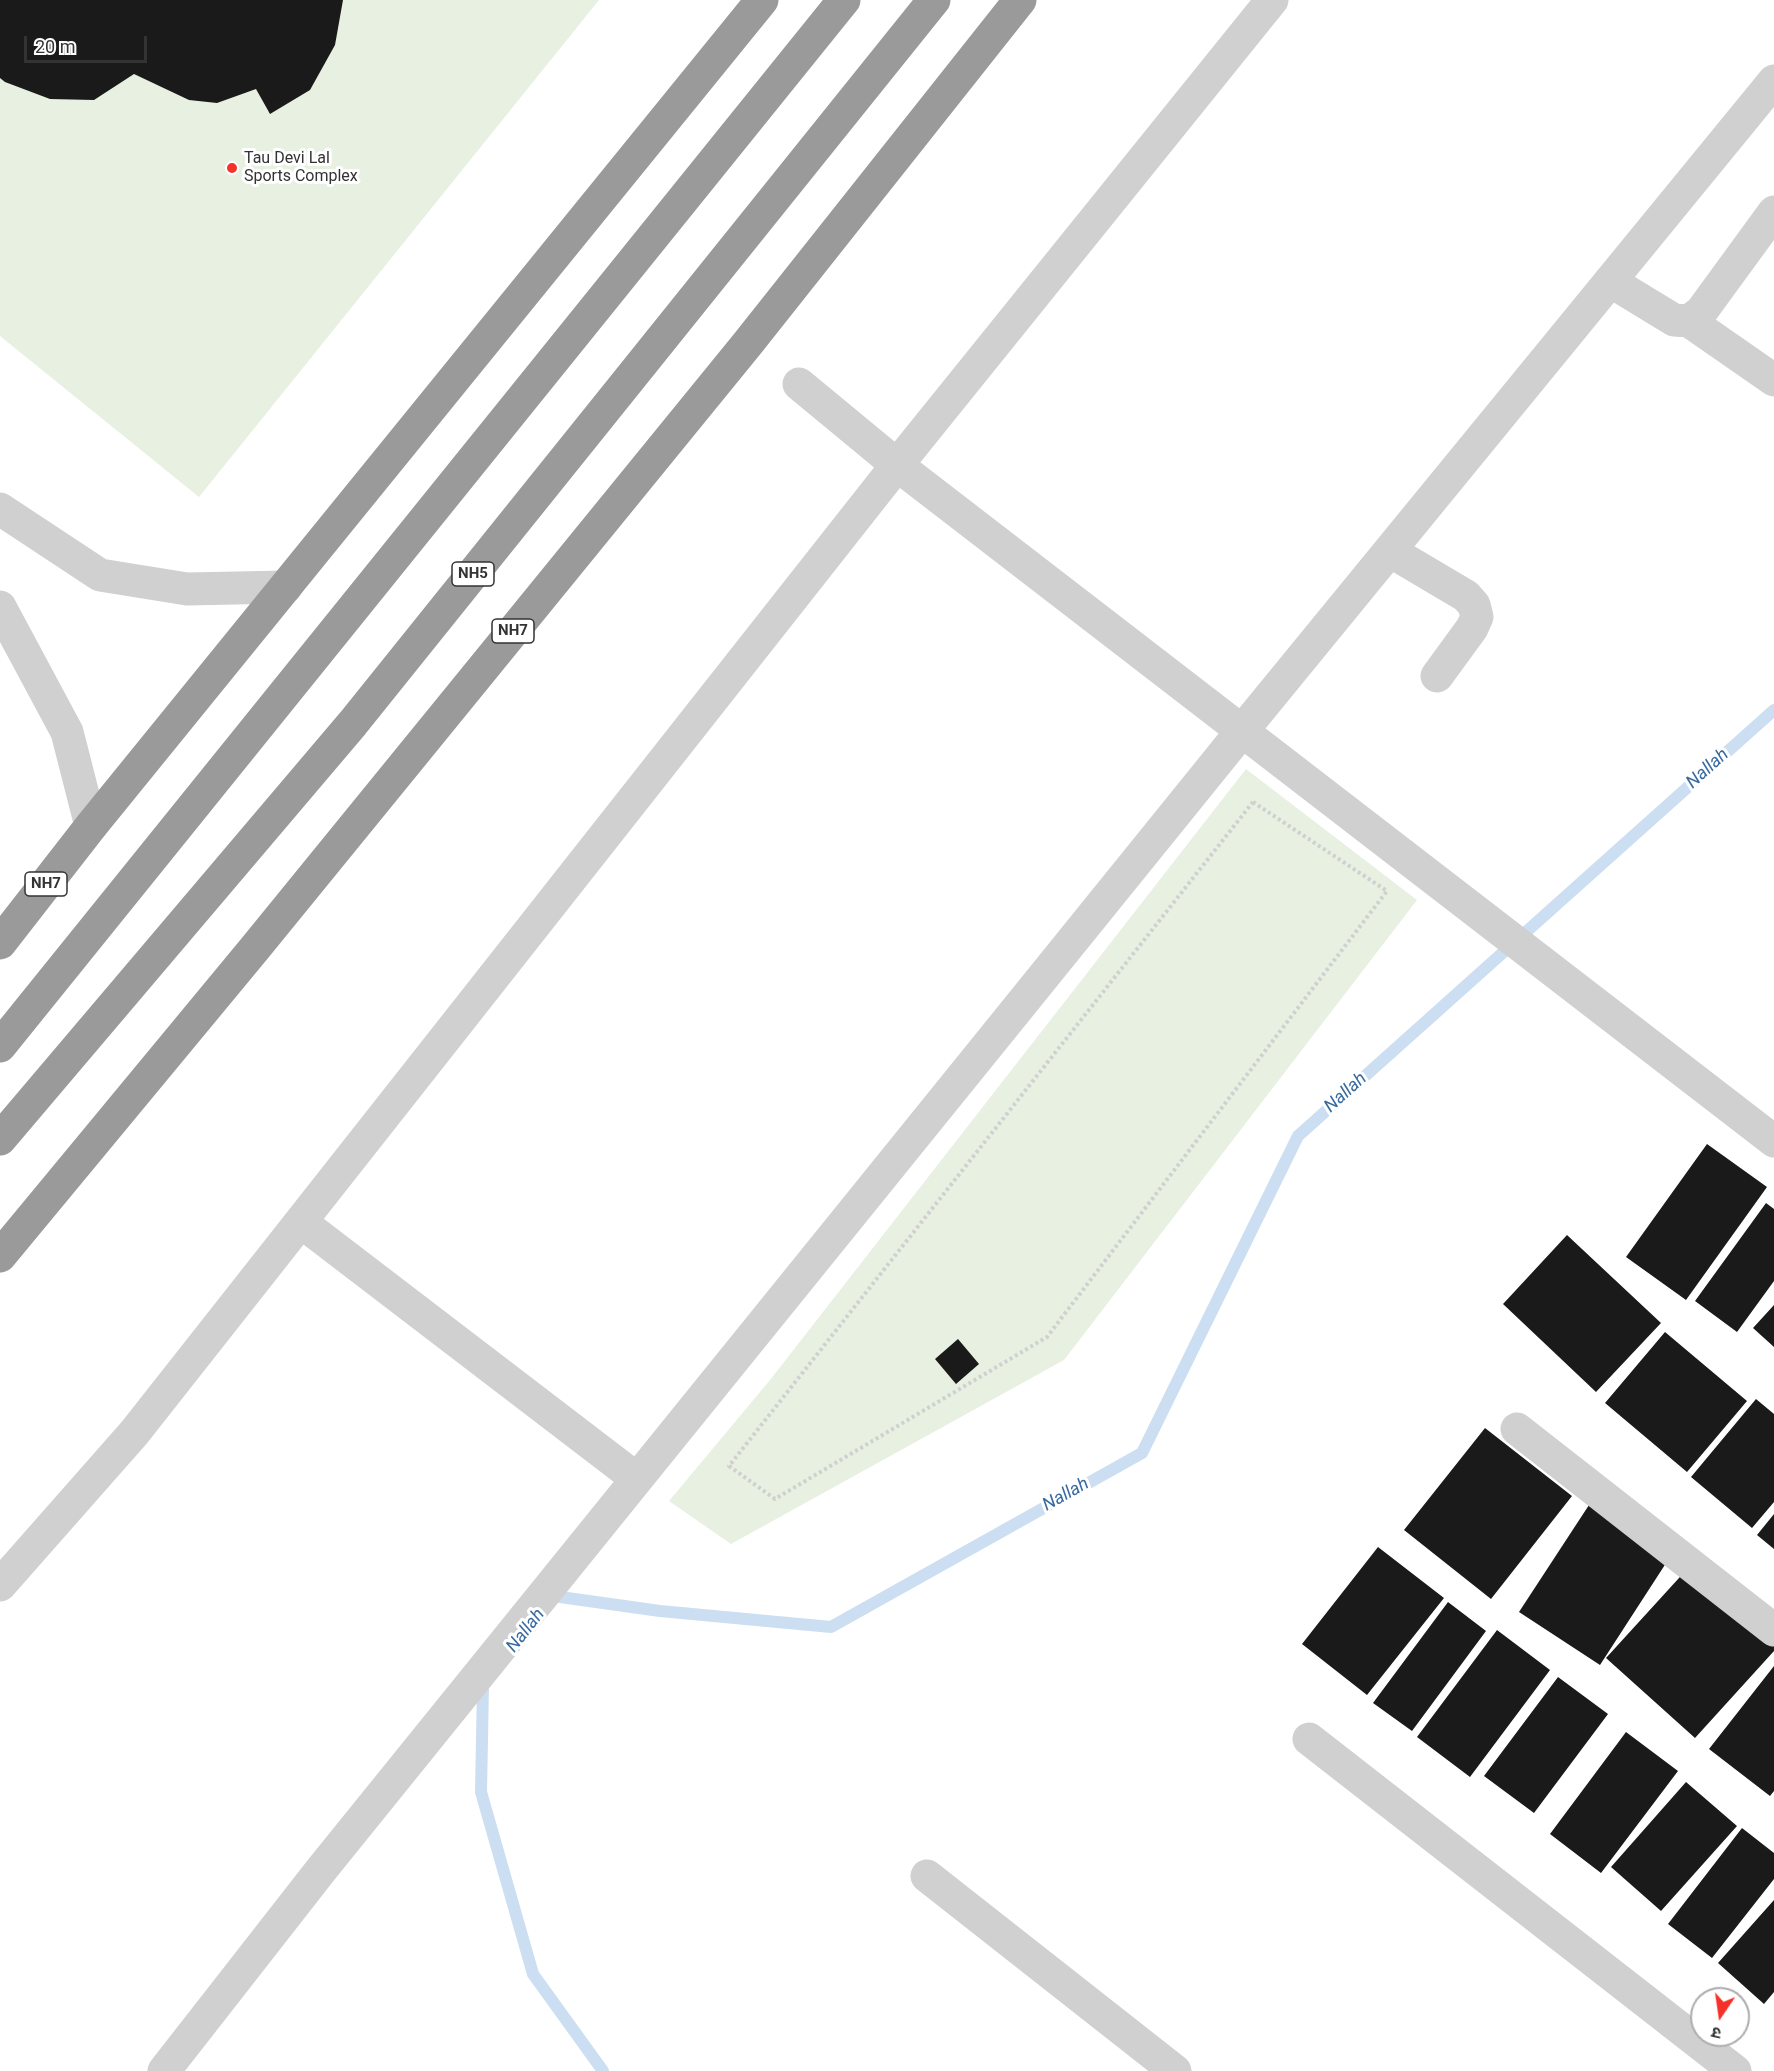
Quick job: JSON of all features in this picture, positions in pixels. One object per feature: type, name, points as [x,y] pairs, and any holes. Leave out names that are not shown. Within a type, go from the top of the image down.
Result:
[{"type":"highway","name":"NH7","points":[[0,943],[91,826],[762,0]]},
{"type":"highway","points":[[0,1046],[844,0]]},
{"type":"highway","name":"NH5","points":[[0,1139],[353,723],[934,0]]},
{"type":"highway","name":"NH7","points":[[0,1256],[255,948],[748,343],[1020,0]]},
{"type":"street","points":[[0,1585],[134,1433],[897,465],[1272,0]]},
{"type":"street","points":[[164,2071],[321,1870],[1242,731],[1774,81]]},
{"type":"street","points":[[1689,321],[1701,312],[1774,212]]},
{"type":"street","points":[[1610,282],[1674,320],[1689,321],[1774,380]]},
{"type":"street","points":[[799,384],[897,465],[1774,1141]]},
{"type":"street","points":[[0,509],[100,575],[187,589],[286,587]]},
{"type":"street","points":[[1390,551],[1466,597],[1474,605],[1477,617],[1472,628],[1437,676]]},
{"type":"street","points":[[0,608],[67,732],[91,826]]},
{"type":"street","points":[[301,1222],[637,1479]]},
{"type":"street","points":[[1517,1429],[1774,1630]]},
{"type":"street","points":[[1309,1739],[1735,2071]]},
{"type":"street","points":[[927,1876],[1175,2071]]},
{"type":"path","points":[[1253,802],[1387,891],[1047,1337],[775,1499],[729,1466],[1253,802]]},
{"type":"green space","name":"Tau Devi Lal Sports Complex","points":[[0,0],[599,0],[199,497],[0,336]]},
{"type":"green space","points":[[1246,769],[1417,900],[1064,1360],[731,1544],[669,1501],[770,1380]]},
{"type":"building","points":[[0,0],[343,0],[335,45],[310,90],[270,114],[256,89],[217,103],[189,100],[134,74],[94,100],[50,99],[5,82],[0,78]]},
{"type":"building","points":[[1707,1144],[1767,1187],[1686,1300],[1626,1257]]},
{"type":"building","points":[[1766,1203],[1774,1209],[1774,1281],[1737,1332],[1695,1301]]},
{"type":"building","points":[[1567,1235],[1661,1323],[1596,1392],[1503,1304]]},
{"type":"building","points":[[1774,1305],[1774,1347],[1753,1328]]},
{"type":"building","points":[[1665,1332],[1747,1401],[1687,1472],[1605,1403]]},
{"type":"building","points":[[958,1339],[979,1364],[956,1384],[935,1359]]},
{"type":"building","points":[[1756,1399],[1774,1414],[1774,1502],[1752,1528],[1691,1477]]},
{"type":"building","points":[[1485,1428],[1572,1496],[1491,1599],[1404,1530]]},
{"type":"building","points":[[1589,1505],[1670,1557],[1600,1665],[1519,1612]]},
{"type":"building","points":[[1774,1514],[1774,1549],[1757,1535]]},
{"type":"building","points":[[1378,1547],[1444,1598],[1367,1695],[1302,1644]]},
{"type":"building","points":[[1689,1567],[1774,1644],[1774,1651],[1695,1738],[1606,1658]]},
{"type":"building","points":[[1448,1602],[1486,1631],[1412,1731],[1373,1703]]},
{"type":"building","points":[[1497,1630],[1550,1670],[1470,1777],[1417,1737]]},
{"type":"building","points":[[1774,1666],[1774,1791],[1770,1796],[1709,1749]]},
{"type":"building","points":[[1558,1677],[1608,1714],[1534,1813],[1484,1776]]},
{"type":"building","points":[[1626,1732],[1678,1771],[1601,1873],[1550,1834]]},
{"type":"building","points":[[1686,1782],[1737,1826],[1661,1911],[1611,1867]]},
{"type":"building","points":[[1742,1828],[1774,1853],[1774,1879],[1712,1958],[1668,1924]]},
{"type":"building","points":[[1774,1900],[1774,1992],[1764,2004],[1750,1992],[1750,1987],[1745,1987],[1718,1963]]},
{"type":"waterway","name":"Nallah","points":[[550,1600],[553,1596],[660,1611],[831,1627],[1142,1453],[1298,1136],[1774,710]]},
{"type":"waterway","name":"Nallah","points":[[485,1683],[483,1686],[481,1792],[533,1974],[603,2071]]},
{"type":"place","name":"Tau Devi Lal Sports Complex","points":[[232,168]]}]
